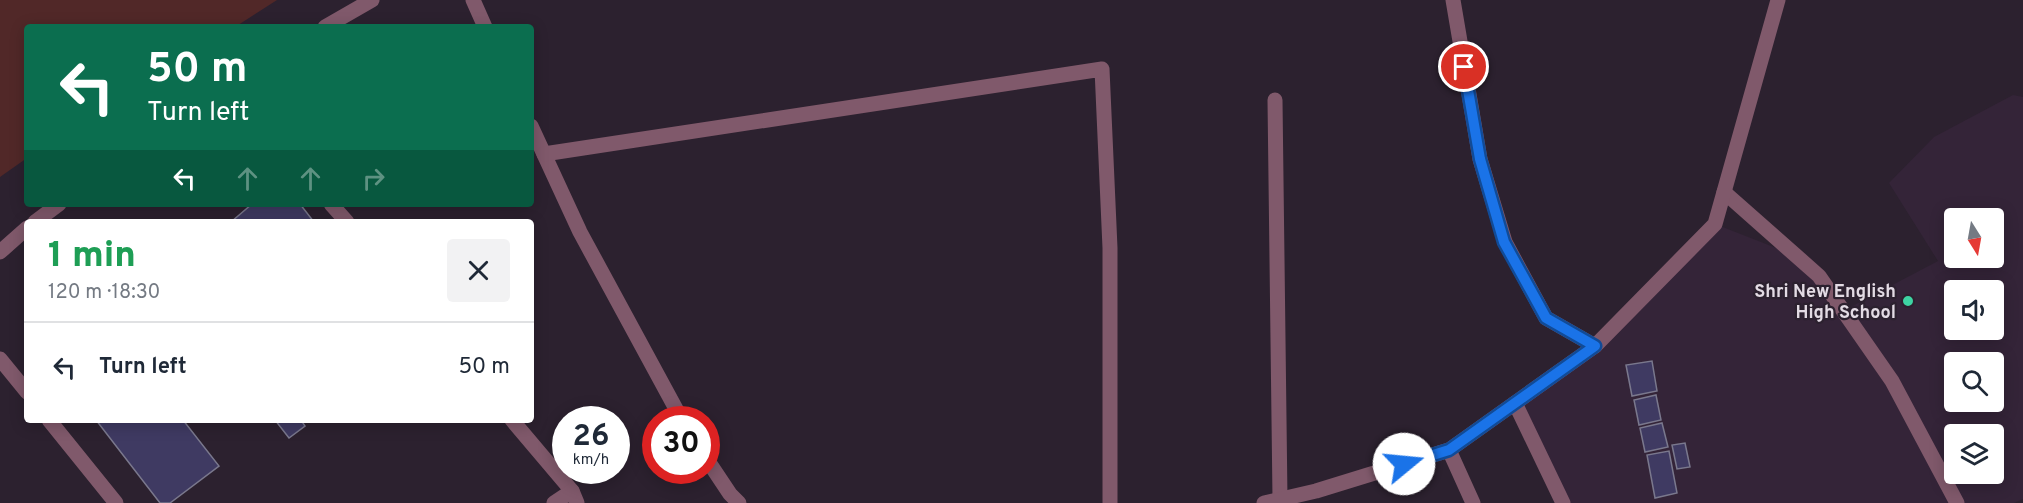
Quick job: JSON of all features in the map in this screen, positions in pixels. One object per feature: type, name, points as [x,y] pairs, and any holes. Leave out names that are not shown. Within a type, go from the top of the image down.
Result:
[{"type":"street","points":[[330,24],[372,0]]},
{"type":"street","points":[[473,0],[484,24]]},
{"type":"street","points":[[1453,0],[1480,159],[1504,242],[1546,318],[1595,346]]},
{"type":"street","points":[[1264,503],[1316,490],[1449,450],[1595,346],[1715,224],[1778,0]]},
{"type":"street","points":[[544,154],[1102,69],[1110,248],[1110,503]]},
{"type":"street","points":[[1275,100],[1280,499]]},
{"type":"street","points":[[534,132],[580,232],[674,406]]},
{"type":"street","points":[[1724,192],[1819,276],[1892,381],[1957,503]]},
{"type":"street","points":[[39,219],[55,207]]},
{"type":"street","points":[[334,207],[344,219]]},
{"type":"street","points":[[0,252],[24,231]]},
{"type":"street","points":[[0,359],[24,388]]},
{"type":"street","points":[[1515,403],[1563,503]]},
{"type":"street","points":[[51,423],[116,503]]},
{"type":"street","points":[[514,423],[574,497],[554,503]]},
{"type":"street","points":[[1449,450],[1473,503]]},
{"type":"street","points":[[720,479],[739,503]]},
{"type":"shaded area","points":[[0,0],[277,0],[240,24],[24,24],[24,160],[0,177]]},
{"type":"shaded area","points":[[2013,95],[2023,97],[2023,499],[2014,503],[1563,503],[1515,403],[1595,346],[1715,224],[1794,255],[1843,311],[1938,261],[1889,183],[1934,137]]},
{"type":"building","points":[[248,207],[302,207],[312,219],[234,219]]},
{"type":"building","points":[[1652,361],[1657,391],[1632,396],[1626,365]]},
{"type":"building","points":[[1656,395],[1661,420],[1639,425],[1634,400]]},
{"type":"building","points":[[98,423],[185,423],[219,466],[170,503],[160,503]]},
{"type":"building","points":[[277,423],[303,423],[305,426],[289,438]]},
{"type":"building","points":[[1662,423],[1668,447],[1645,452],[1640,428]]},
{"type":"building","points":[[1685,443],[1690,467],[1677,469],[1672,445]]},
{"type":"building","points":[[1669,451],[1677,493],[1655,498],[1647,455]]},
{"type":"place","name":"Shri New English High School","points":[[1908,301]]},
{"type":"route","points":[[1404,464],[1449,450],[1595,346],[1546,318],[1504,242],[1480,159],[1464,67]]}]
